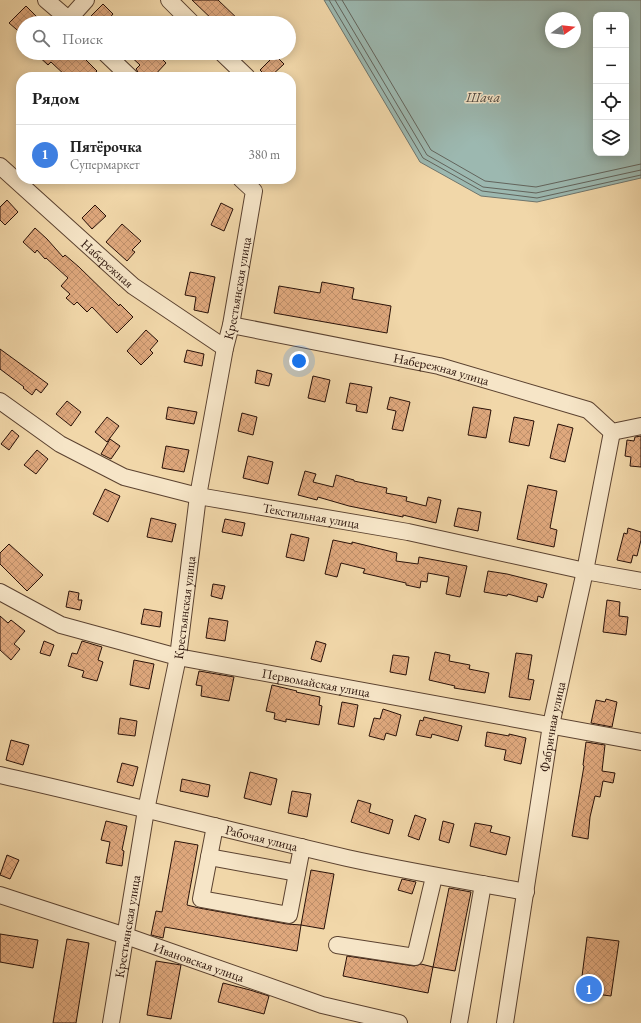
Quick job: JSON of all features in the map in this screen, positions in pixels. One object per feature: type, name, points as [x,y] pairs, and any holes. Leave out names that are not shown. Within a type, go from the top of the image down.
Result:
[{"type":"street","points":[[46,0],[65,16]]},
{"type":"street","points":[[75,16],[86,0]]},
{"type":"street","points":[[169,0],[185,16]]},
{"type":"street","points":[[112,60],[125,72]]},
{"type":"street","points":[[229,60],[242,72]]},
{"type":"street","name":"Набережная","points":[[0,166],[16,180]]},
{"type":"street","name":"Набережная","points":[[20,184],[133,286],[225,348]]},
{"type":"street","name":"Крестьянская улица","points":[[112,1023],[146,810],[178,657],[198,496],[225,348],[231,325],[254,191],[246,184]]},
{"type":"street","name":"Набережная улица","points":[[231,325],[439,366],[588,410],[612,432]]},
{"type":"street","name":"Текстильная улица","points":[[0,401],[60,444],[124,477],[198,496],[408,532],[585,571],[641,581]]},
{"type":"street","points":[[612,432],[641,426]]},
{"type":"street","name":"Фабричная улица","points":[[505,1023],[551,725],[585,571],[612,432]]},
{"type":"street","name":"Первомайская улица","points":[[0,592],[61,625],[178,657],[641,742]]},
{"type":"street","name":"Рабочая улица","points":[[0,774],[349,858],[526,892]]},
{"type":"street","points":[[214,826],[201,898],[289,915],[302,847]]},
{"type":"street","points":[[209,857],[297,872]]},
{"type":"street","points":[[336,945],[415,957],[433,881]]},
{"type":"street","points":[[459,1023],[483,884]]},
{"type":"street","name":"Ивановская улица","points":[[0,895],[126,936],[322,1005],[399,1023]]},
{"type":"water","name":"Шача","points":[[324,0],[641,0],[641,178],[537,202],[481,196],[420,162]]},
{"type":"building","points":[[192,0],[218,0],[235,16],[209,16]]},
{"type":"building","points":[[103,4],[113,14],[111,16],[91,16]]},
{"type":"building","points":[[26,6],[36,16],[16,16]]},
{"type":"building","points":[[16,16],[16,29],[9,23]]},
{"type":"building","points":[[43,60],[86,60],[97,71],[62,72],[51,62],[48,65]]},
{"type":"building","points":[[135,60],[163,60],[166,63],[158,72],[138,72],[136,69],[140,65]]},
{"type":"building","points":[[270,60],[280,60],[284,64],[275,72],[262,72],[260,70]]},
{"type":"building","points":[[7,200],[18,212],[5,225],[0,220],[0,207]]},
{"type":"building","points":[[221,203],[233,209],[224,231],[211,225]]},
{"type":"building","points":[[95,205],[106,216],[92,229],[82,218]]},
{"type":"building","points":[[122,224],[141,241],[132,250],[135,252],[127,261],[106,242]]},
{"type":"building","points":[[35,228],[63,257],[65,255],[79,267],[119,306],[120,304],[133,317],[117,333],[92,307],[87,312],[77,302],[74,305],[66,298],[70,294],[61,286],[68,278],[46,258],[45,259],[37,250],[35,253],[23,242]]},
{"type":"building","points":[[190,272],[215,277],[208,313],[194,310],[196,297],[185,295]]},
{"type":"building","points":[[322,282],[354,288],[352,299],[391,306],[387,333],[274,313],[279,286],[320,293]]},
{"type":"building","points":[[146,330],[158,341],[150,350],[153,353],[141,365],[127,351]]},
{"type":"building","points":[[0,349],[48,384],[41,393],[36,389],[32,395],[0,369]]},
{"type":"building","points":[[187,350],[204,354],[202,366],[184,362]]},
{"type":"building","points":[[257,370],[272,374],[269,386],[255,383]]},
{"type":"building","points":[[313,376],[330,380],[325,402],[308,398]]},
{"type":"building","points":[[350,383],[372,387],[367,413],[356,411],[357,405],[346,403]]},
{"type":"building","points":[[390,397],[410,402],[403,431],[392,429],[396,411],[387,409]]},
{"type":"building","points":[[67,401],[81,412],[71,426],[56,414]]},
{"type":"building","points":[[168,407],[197,412],[194,424],[166,419]]},
{"type":"building","points":[[473,407],[491,410],[486,438],[468,435]]},
{"type":"building","points":[[242,413],[257,417],[253,435],[238,431]]},
{"type":"building","points":[[107,417],[119,426],[107,442],[95,432]]},
{"type":"building","points":[[514,417],[534,421],[529,446],[509,442]]},
{"type":"building","points":[[558,424],[573,428],[565,462],[550,458]]},
{"type":"building","points":[[12,430],[19,436],[9,450],[1,444]]},
{"type":"building","points":[[641,436],[641,467],[630,466],[631,457],[625,456],[627,440],[634,441],[635,437]]},
{"type":"building","points":[[110,439],[120,446],[111,459],[101,454]]},
{"type":"building","points":[[166,446],[189,450],[184,472],[162,468]]},
{"type":"building","points":[[37,450],[48,459],[36,474],[24,465]]},
{"type":"building","points":[[248,456],[273,462],[268,484],[243,478]]},
{"type":"building","points":[[305,471],[316,474],[313,482],[333,487],[336,475],[354,481],[387,488],[386,493],[407,497],[406,501],[426,506],[428,497],[441,500],[436,523],[403,515],[403,517],[349,506],[318,497],[317,500],[298,495]]},
{"type":"building","points":[[528,485],[557,491],[550,528],[557,530],[554,547],[517,539]]},
{"type":"building","points":[[105,489],[120,496],[108,522],[93,514]]},
{"type":"building","points":[[458,508],[481,512],[478,531],[454,526]]},
{"type":"building","points":[[151,518],[176,524],[172,542],[147,537]]},
{"type":"building","points":[[225,519],[245,523],[242,536],[222,532]]},
{"type":"building","points":[[628,528],[641,532],[641,540],[637,556],[633,555],[631,563],[617,560],[624,533],[627,534]]},
{"type":"building","points":[[291,534],[309,538],[304,561],[286,557]]},
{"type":"building","points":[[333,540],[352,544],[352,542],[397,553],[396,561],[418,564],[419,557],[467,566],[460,597],[446,594],[449,577],[428,573],[427,582],[421,581],[420,588],[406,585],[406,583],[363,573],[365,569],[341,563],[337,577],[325,574]]},
{"type":"building","points":[[9,544],[43,575],[27,591],[0,564],[0,553]]},
{"type":"building","points":[[488,571],[547,584],[543,598],[538,596],[537,602],[508,594],[507,596],[484,592]]},
{"type":"building","points":[[213,584],[225,586],[222,599],[211,596]]},
{"type":"building","points":[[69,591],[79,593],[78,600],[82,600],[80,610],[66,607]]},
{"type":"building","points":[[607,600],[620,602],[619,616],[628,617],[626,635],[603,632]]},
{"type":"building","points":[[144,609],[162,612],[160,627],[141,624]]},
{"type":"building","points":[[0,616],[8,623],[11,620],[25,631],[14,644],[20,649],[11,660],[0,650]]},
{"type":"building","points":[[209,618],[228,621],[225,641],[206,638]]},
{"type":"building","points":[[44,641],[54,645],[50,656],[40,653]]},
{"type":"building","points":[[82,641],[102,647],[98,660],[103,662],[97,681],[82,677],[84,671],[68,666],[72,653],[77,654]]},
{"type":"building","points":[[316,641],[326,644],[321,662],[311,659]]},
{"type":"building","points":[[435,652],[450,655],[449,661],[470,665],[469,669],[489,673],[485,693],[454,688],[455,686],[429,680]]},
{"type":"building","points":[[516,653],[532,655],[528,679],[534,680],[530,700],[509,697]]},
{"type":"building","points":[[393,655],[409,657],[406,675],[390,672]]},
{"type":"building","points":[[134,660],[154,664],[149,689],[130,685]]},
{"type":"building","points":[[199,671],[234,677],[229,701],[201,696],[202,686],[196,685]]},
{"type":"building","points":[[272,685],[320,697],[319,705],[322,706],[319,725],[286,719],[286,722],[274,719],[275,713],[266,711]]},
{"type":"building","points":[[606,699],[617,702],[612,727],[591,723],[596,700],[605,702]]},
{"type":"building","points":[[342,702],[358,705],[354,727],[338,724]]},
{"type":"building","points":[[383,709],[401,715],[396,736],[386,733],[384,740],[369,736],[374,718],[380,719]]},
{"type":"building","points":[[424,717],[462,726],[458,741],[432,734],[431,738],[416,735],[420,720],[423,721]]},
{"type":"building","points":[[120,718],[137,721],[135,736],[118,734]]},
{"type":"building","points":[[487,732],[509,736],[509,734],[526,738],[521,764],[504,760],[506,750],[485,746]]},
{"type":"building","points":[[11,740],[29,745],[23,765],[6,760]]},
{"type":"building","points":[[586,742],[605,745],[602,771],[615,773],[613,783],[603,781],[600,797],[595,796],[590,817],[588,839],[572,836],[584,766]]},
{"type":"building","points":[[122,763],[138,767],[133,786],[117,782]]},
{"type":"building","points":[[250,772],[277,779],[271,805],[244,798]]},
{"type":"building","points":[[182,779],[210,785],[208,797],[180,791]]},
{"type":"building","points":[[292,791],[311,794],[307,817],[288,813]]},
{"type":"building","points":[[358,800],[371,804],[369,812],[393,820],[389,834],[351,822]]},
{"type":"building","points":[[415,815],[426,819],[419,840],[408,836]]},
{"type":"building","points":[[106,821],[127,826],[122,850],[124,851],[122,866],[106,863],[110,842],[101,840]]},
{"type":"building","points":[[443,821],[454,824],[449,843],[439,840]]},
{"type":"building","points":[[475,823],[492,826],[490,832],[510,837],[506,855],[470,846]]},
{"type":"building","points":[[175,841],[198,845],[187,905],[287,924],[301,925],[297,951],[165,927],[163,938],[151,935],[156,911],[162,912]]},
{"type":"building","points":[[7,855],[19,860],[10,879],[0,875]]},
{"type":"building","points":[[311,870],[334,874],[324,929],[301,925]]},
{"type":"building","points":[[402,879],[416,882],[412,894],[398,890]]},
{"type":"building","points":[[449,888],[471,892],[455,971],[433,967]]},
{"type":"building","points":[[0,934],[38,940],[33,968],[0,962]]},
{"type":"building","points":[[587,937],[619,941],[611,996],[580,992]]},
{"type":"building","points":[[67,939],[89,943],[76,1023],[53,1023]]},
{"type":"building","points":[[347,956],[414,966],[421,964],[433,967],[428,993],[343,976]]},
{"type":"building","points":[[156,961],[181,965],[171,1019],[147,1015]]},
{"type":"building","points":[[223,983],[269,996],[264,1014],[218,1002]]},
{"type":"place","name":"Пятёрочка","points":[[589,989]]}]
